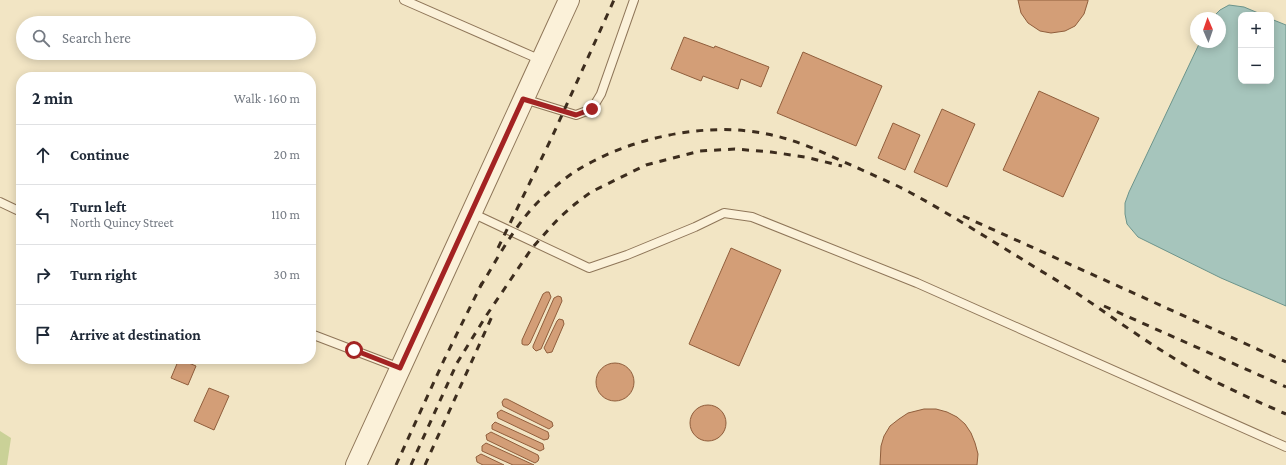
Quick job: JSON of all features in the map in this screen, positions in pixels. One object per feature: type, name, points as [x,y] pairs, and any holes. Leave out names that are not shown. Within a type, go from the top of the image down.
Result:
[{"type":"street","points":[[356,465],[569,0]]},
{"type":"lane","points":[[404,0],[541,60]]},
{"type":"lane","points":[[523,99],[576,115],[592,109],[601,94],[634,0]]},
{"type":"lane","points":[[0,202],[16,210]]},
{"type":"lane","points":[[471,212],[589,268],[627,255],[695,227],[724,213],[752,217],[917,283],[1286,447]]},
{"type":"lane","points":[[316,336],[400,368]]},
{"type":"green space","points":[[0,431],[11,438],[7,465],[0,465]]},
{"type":"water","points":[[1229,5],[1244,7],[1256,12],[1238,12],[1238,84],[1274,84],[1274,20],[1286,25],[1286,306],[1221,278],[1138,237],[1127,224],[1125,203],[1129,192],[1197,48],[1226,48],[1226,12],[1218,12]]},
{"type":"building","points":[[1018,0],[1088,1],[1084,14],[1075,26],[1065,31],[1051,33],[1040,31],[1028,23],[1021,13]]},
{"type":"building","points":[[684,37],[714,48],[715,46],[769,67],[761,87],[741,79],[738,89],[703,76],[701,81],[671,69]]},
{"type":"building","points":[[803,52],[882,86],[856,146],[777,113]]},
{"type":"building","points":[[1039,91],[1099,118],[1063,197],[1003,170]]},
{"type":"building","points":[[942,109],[975,124],[947,187],[914,172]]},
{"type":"building","points":[[893,123],[920,135],[905,170],[878,158]]},
{"type":"building","points":[[731,248],[781,270],[739,366],[689,344]]},
{"type":"building","points":[[549,292],[551,297],[530,343],[528,345],[524,345],[522,344],[522,340],[543,294]]},
{"type":"building","points":[[558,296],[561,297],[562,301],[541,349],[536,351],[533,346],[554,298]]},
{"type":"building","points":[[559,319],[563,320],[564,324],[552,352],[547,353],[544,348]]},
{"type":"building","points":[[615,363],[628,369],[634,382],[628,395],[615,401],[602,395],[596,382],[602,369]]},
{"type":"building","points":[[177,364],[191,364],[196,366],[188,385],[171,378]]},
{"type":"building","points":[[209,388],[229,396],[214,430],[194,421]]},
{"type":"building","points":[[504,399],[507,399],[552,422],[553,426],[549,429],[503,406],[502,402]]},
{"type":"building","points":[[712,405],[721,410],[725,416],[725,430],[721,436],[712,441],[704,441],[695,436],[691,430],[690,419],[695,410],[701,406]]},
{"type":"building","points":[[924,409],[936,409],[947,412],[957,417],[965,424],[975,443],[978,454],[977,465],[880,465],[881,446],[884,436],[890,426],[908,413]]},
{"type":"building","points":[[501,410],[548,432],[548,439],[544,440],[498,418],[497,413]]},
{"type":"building","points":[[495,422],[543,444],[544,449],[540,451],[492,429],[492,425]]},
{"type":"building","points":[[491,432],[538,455],[538,461],[535,463],[487,440],[486,435]]},
{"type":"building","points":[[486,443],[534,465],[513,465],[482,451],[482,446]]},
{"type":"building","points":[[481,454],[504,465],[483,465],[477,462],[476,457]]},
{"type":"railway","points":[[498,248],[552,137],[614,0]]},
{"type":"railway","points":[[480,287],[507,242],[539,201],[566,178],[597,159],[619,149],[643,141],[693,131],[719,130],[767,134],[791,140],[814,149],[886,181],[926,201],[1061,283],[1144,339],[1186,365],[1228,388],[1286,414]]},
{"type":"railway","points":[[411,465],[457,363],[486,316],[532,248],[559,218],[591,192],[646,165],[700,151],[735,149],[771,152],[805,157],[842,166]]},
{"type":"railway","points":[[963,216],[1286,362]]},
{"type":"railway","points":[[396,465],[444,360],[482,283]]},
{"type":"railway","points":[[1104,306],[1286,387]]},
{"type":"railway","points":[[425,465],[494,312]]},
{"type":"route","points":[[354,350],[400,368],[523,99],[576,115],[592,109]]}]
